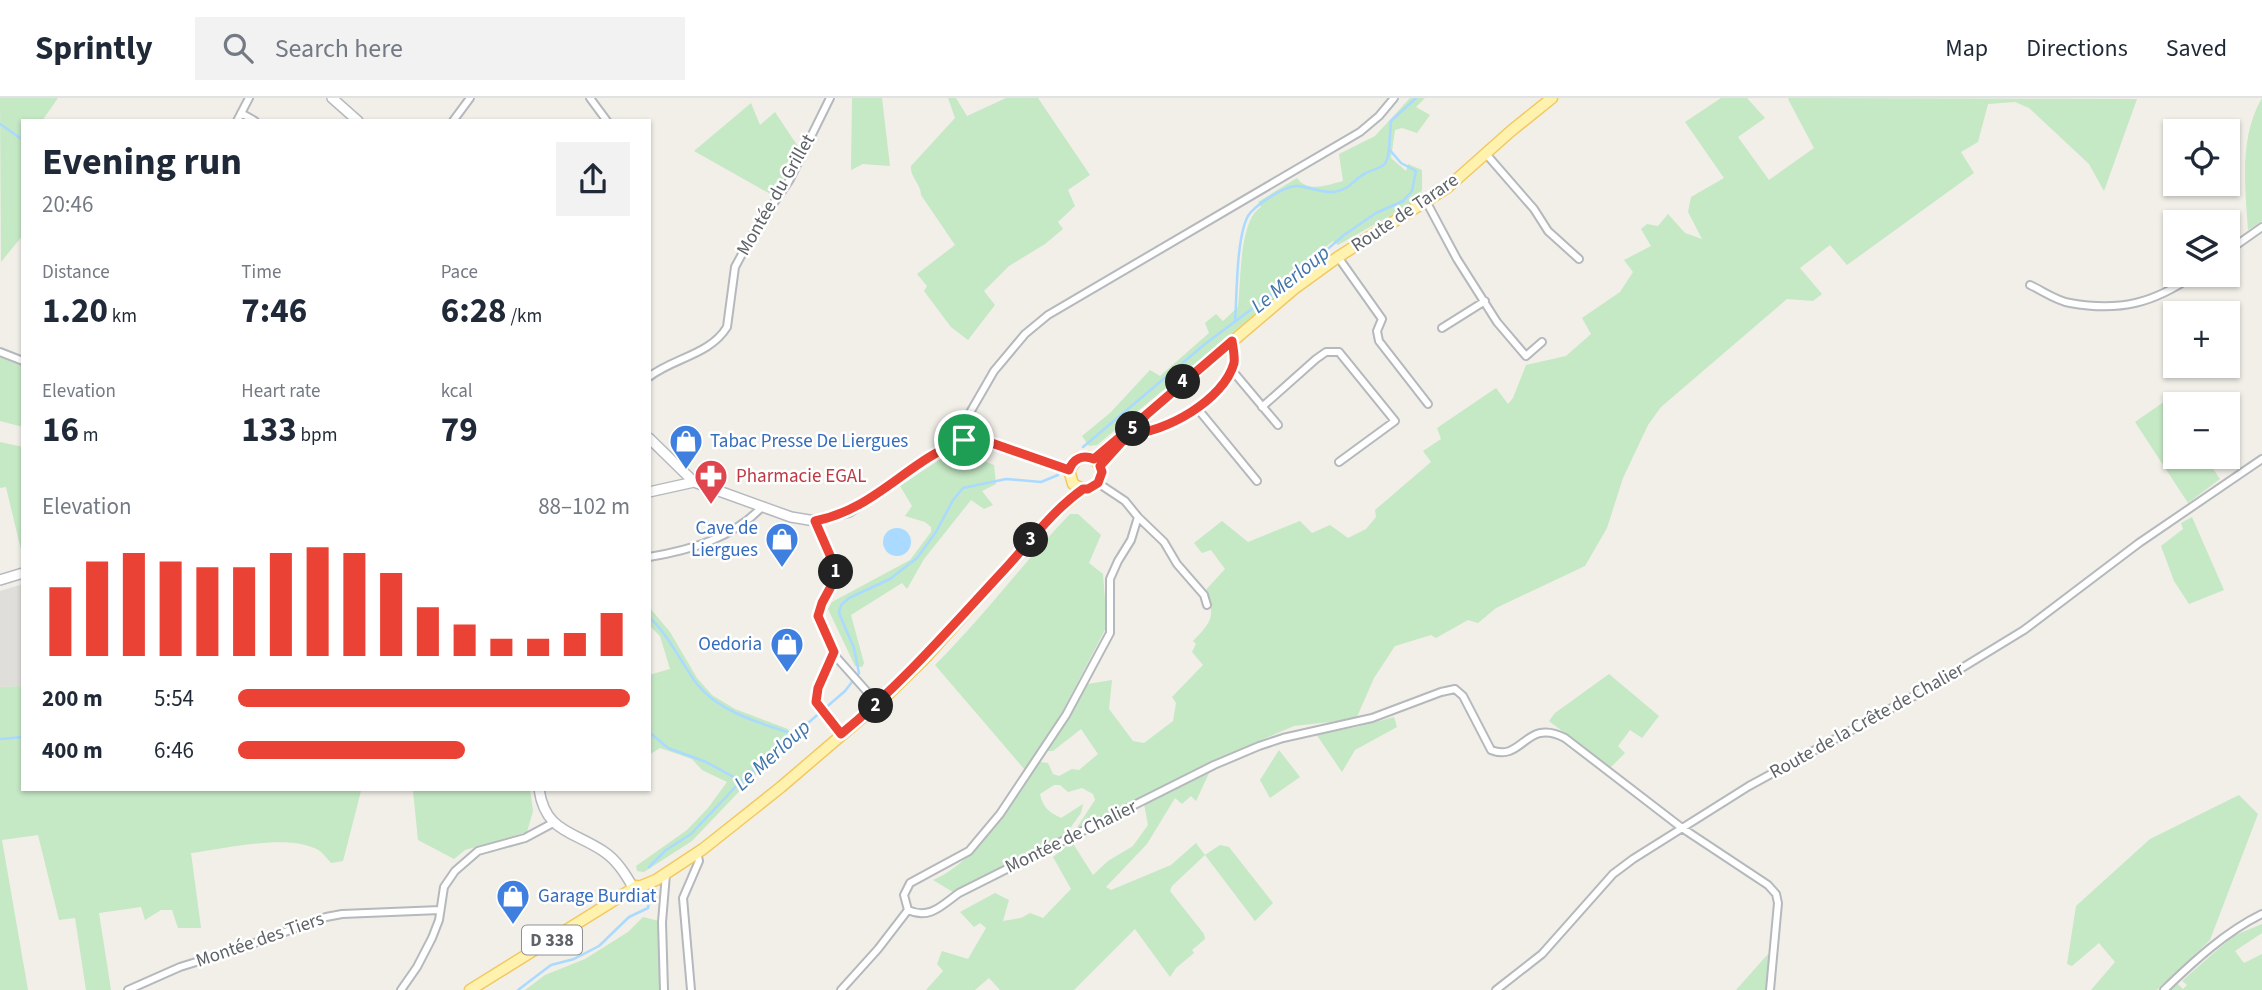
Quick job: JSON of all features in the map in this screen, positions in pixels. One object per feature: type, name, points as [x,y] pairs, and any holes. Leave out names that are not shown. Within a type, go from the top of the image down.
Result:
[{"type":"main road","name":"Route de Tarare","points":[[1097,462],[1147,414],[1294,289],[1338,257],[1448,187],[1552,98]]},
{"type":"main road","points":[[1097,462],[1147,414]]},
{"type":"main road","points":[[1055,513],[1072,482],[1069,470],[1078,458],[1084,457],[1097,462],[1102,472],[1098,483],[1083,489],[1072,482]]},
{"type":"main road","name":"D 338","points":[[470,990],[635,889],[666,874],[781,787],[878,704],[926,656],[1055,513],[1083,489]]},
{"type":"main road","name":"D 338","points":[[635,889],[723,832]]},
{"type":"street","points":[[238,119],[249,98]]},
{"type":"street","points":[[332,98],[356,119]]},
{"type":"street","points":[[454,119],[470,98]]},
{"type":"street","points":[[590,98],[606,119]]},
{"type":"street","name":"Montée du Grillet","points":[[651,376],[697,353],[723,334],[727,327],[735,267],[755,230],[789,181],[830,98]]},
{"type":"street","points":[[964,440],[964,423],[994,371],[1025,334],[1048,315],[1360,132],[1379,116],[1394,98]]},
{"type":"street","points":[[241,113],[252,119]]},
{"type":"street","points":[[1487,155],[1534,209],[1548,231],[1579,259]]},
{"type":"street","points":[[1426,201],[1457,259],[1497,322],[1526,356],[1542,342]]},
{"type":"street","points":[[2240,243],[2262,227]]},
{"type":"street","points":[[1338,257],[1382,319],[1377,331],[1379,341],[1428,404]]},
{"type":"street","points":[[2030,285],[2068,303],[2117,307],[2150,301],[2177,287]]},
{"type":"street","points":[[1443,328],[1485,301]]},
{"type":"street","points":[[1129,434],[1163,428],[1197,408],[1230,372],[1235,360],[1232,341]]},
{"type":"street","points":[[0,352],[21,360]]},
{"type":"street","points":[[1262,407],[1316,359],[1326,352],[1339,352],[1395,421],[1339,461]]},
{"type":"street","points":[[1230,372],[1236,375],[1278,425]]},
{"type":"street","points":[[1197,408],[1257,481]]},
{"type":"street","points":[[651,440],[694,482],[791,517],[815,521],[849,512],[942,448],[964,440],[986,441],[1069,470]]},
{"type":"street","name":"Route de la Crête de Chalier","points":[[1496,990],[1542,954],[1620,868],[1749,786],[1934,685],[2024,630],[2139,542],[2262,459]]},
{"type":"street","points":[[651,492],[694,482]]},
{"type":"street","points":[[1098,483],[1125,501],[1164,542],[1177,564],[1204,595],[1206,605]]},
{"type":"street","points":[[651,557],[688,550],[713,540],[743,524],[763,506]]},
{"type":"street","points":[[841,990],[908,910],[904,895],[910,883],[969,850],[1000,814],[1066,715],[1110,633],[1111,579],[1131,540],[1138,517]]},
{"type":"street","points":[[815,521],[836,569],[835,579],[818,616],[834,652],[848,673],[878,704]]},
{"type":"street","points":[[0,580],[21,574]]},
{"type":"street","points":[[834,652],[818,688],[816,702],[841,734]]},
{"type":"street","name":"Montée de Chalier","points":[[908,910],[919,915],[926,914],[959,893],[1214,765],[1259,746],[1372,718],[1455,689],[1463,696],[1491,750],[1507,752],[1542,732],[1555,733],[1682,828]]},
{"type":"street","points":[[539,791],[553,823],[570,835],[602,850],[614,860],[635,889]]},
{"type":"street","points":[[401,990],[432,938],[444,887],[467,858],[478,851],[525,838],[553,823]]},
{"type":"street","points":[[1682,828],[1768,885],[1776,894],[1777,933],[1770,990]]},
{"type":"street","points":[[691,990],[683,898],[699,861],[697,853]]},
{"type":"street","points":[[664,990],[662,922],[666,874]]},
{"type":"street","name":"Montée des Tiers","points":[[128,990],[180,967],[241,948],[326,916],[440,910]]},
{"type":"street","points":[[2164,990],[2211,947],[2262,914]]},
{"type":"shaded area","points":[[21,585],[21,686],[0,687],[0,591]]},
{"type":"green space","points":[[0,98],[58,98],[43,119],[21,119],[21,237],[1,262]]},
{"type":"green space","points":[[852,98],[882,98],[890,166],[863,164],[851,170]]},
{"type":"green space","points":[[948,98],[956,98],[967,116],[1006,98],[1038,98],[1090,175],[1068,190],[1075,206],[1058,222],[1063,229],[1045,244],[1009,266],[984,291],[995,305],[968,340],[951,327],[924,291],[927,286],[917,274],[955,245],[921,195],[911,170],[911,166],[955,118]]},
{"type":"green space","points":[[1410,98],[1425,98],[1416,107],[1430,115],[1417,133],[1402,128],[1395,130],[1391,158],[1406,171],[1408,164],[1422,170],[1422,190],[1416,201],[1338,245],[1333,241],[1305,263],[1309,269],[1097,445],[1089,446],[1082,436],[1110,413],[1150,370],[1160,376],[1209,333],[1205,323],[1216,314],[1223,321],[1238,307],[1245,238],[1254,214],[1261,207],[1258,202],[1297,178],[1301,183],[1312,187],[1343,181],[1339,154],[1375,136]]},
{"type":"green space","points":[[1721,98],[1747,98],[1765,118],[1738,137],[1769,180],[1814,148],[1789,98],[2137,99],[2104,191],[2089,164],[2029,108],[2015,102],[1988,104],[1978,142],[1961,152],[1974,173],[1847,265],[1830,245],[1800,268],[1822,294],[1813,301],[1787,299],[1661,407],[1648,425],[1623,478],[1607,528],[1585,566],[1496,608],[1478,623],[1468,620],[1436,638],[1431,635],[1395,646],[1374,678],[1356,719],[1294,726],[1212,761],[1074,832],[1095,800],[1093,794],[1082,788],[1068,792],[1060,785],[1054,785],[1040,794],[1045,806],[1053,814],[1061,818],[1083,804],[1081,813],[1066,834],[953,892],[933,880],[949,872],[979,845],[1006,812],[1040,762],[1048,763],[1053,774],[1059,776],[1072,769],[1079,770],[1098,754],[1081,729],[1053,751],[1047,751],[1088,684],[1112,680],[1109,709],[1133,741],[1144,743],[1173,721],[1176,703],[1172,697],[1203,665],[1192,652],[1196,644],[1193,641],[1210,619],[1211,607],[1204,592],[1225,569],[1211,550],[1202,553],[1194,543],[1222,521],[1248,542],[1300,521],[1312,533],[1330,525],[1348,538],[1366,529],[1376,517],[1375,510],[1431,462],[1423,451],[1441,439],[1437,428],[1496,388],[1508,404],[1526,365],[1566,356],[1591,334],[1582,318],[1620,292],[1633,272],[1624,260],[1651,246],[1641,229],[1647,224],[1658,226],[1668,214],[1685,233],[1702,239],[1688,212],[1691,197],[1724,178],[1685,122]]},
{"type":"green space","points":[[2262,98],[2262,221],[2248,230],[2245,162],[2250,129]]},
{"type":"green space","points":[[751,103],[760,125],[775,112],[799,148],[774,196],[694,151]]},
{"type":"green space","points":[[0,355],[21,363],[21,426],[0,421]]},
{"type":"green space","points":[[2163,402],[2163,465],[2135,422]]},
{"type":"green space","points":[[0,442],[21,447],[21,550],[6,487],[0,488]]},
{"type":"green space","points":[[966,448],[986,450],[981,460],[994,465],[996,484],[982,491],[993,505],[984,509],[971,500],[924,559],[907,589],[902,583],[851,615],[864,663],[862,667],[855,666],[828,609],[832,602],[910,560],[931,532],[931,527],[925,522],[905,516],[912,506],[900,486],[951,452]]},
{"type":"green space","points":[[2166,469],[2213,469],[2220,479],[2188,503]]},
{"type":"green space","points":[[1070,514],[1078,514],[1101,535],[1089,563],[1103,574],[1107,626],[1059,718],[1025,770],[935,665]]},
{"type":"green space","points":[[2192,517],[2224,590],[2189,604],[2174,581],[2161,546],[2183,529],[2181,523]]},
{"type":"green space","points":[[651,609],[670,632],[697,678],[712,695],[735,709],[788,729],[794,741],[751,779],[692,841],[644,872],[637,871],[636,866],[687,830],[727,782],[702,770],[692,759],[660,748],[651,754],[651,674],[670,669],[660,636],[651,627]]},
{"type":"green space","points":[[1609,674],[1659,716],[1642,738],[1630,730],[1618,746],[1625,753],[1610,768],[1549,721],[1555,713]]},
{"type":"green space","points":[[21,686],[21,791],[361,791],[343,861],[331,863],[320,851],[307,845],[275,842],[191,853],[201,928],[178,928],[172,910],[161,910],[145,920],[141,907],[99,913],[111,990],[86,990],[75,918],[59,920],[38,835],[2,840],[28,990],[0,990],[0,687]]},
{"type":"green space","points":[[1394,717],[1397,727],[1355,750],[1342,772],[1316,734],[1357,727]]},
{"type":"green space","points":[[1279,750],[1300,777],[1270,798],[1260,780]]},
{"type":"green space","points":[[1210,771],[1196,801],[1191,796],[1182,804],[1175,798],[1147,844],[1106,887],[1111,890],[1171,865],[1196,843],[1205,855],[1170,891],[1204,934],[1205,939],[1192,950],[1194,953],[1176,968],[1170,977],[1135,929],[1074,990],[1000,990],[989,978],[975,990],[926,990],[943,971],[937,964],[942,951],[968,959],[986,928],[980,923],[974,927],[960,912],[995,893],[1009,900],[1003,921],[1021,918],[1030,913],[1043,918],[1071,889],[1053,857],[1072,842],[1093,875],[1108,861],[1133,846],[1148,825],[1144,804]]},
{"type":"green space","points":[[413,791],[530,791],[533,811],[527,832],[465,850],[454,859],[418,840]]},
{"type":"green space","points":[[2239,795],[2258,814],[2210,940],[2157,990],[2091,990],[2115,962],[2099,943],[2072,966],[2067,964],[2076,906],[2150,839]]},
{"type":"green space","points":[[1220,845],[1229,847],[1273,903],[1255,921],[1205,855]]},
{"type":"green space","points":[[643,917],[659,921],[660,990],[525,990],[545,975],[585,959],[628,932]]},
{"type":"green space","points":[[2262,924],[2262,933],[2235,951],[2244,963],[2262,954],[2262,990],[2170,990],[2177,983],[2183,989],[2187,985],[2182,981],[2233,936]]},
{"type":"green space","points":[[1768,954],[1770,966],[1767,990],[1736,990]]},
{"type":"water","points":[[897,528],[907,532],[911,542],[907,552],[897,556],[887,552],[883,542],[887,532]]},
{"type":"waterway","name":"Le Merloup","points":[[1083,447],[1205,344],[1301,272],[1344,235],[1376,213],[1403,201],[1412,191],[1416,171],[1401,163],[1389,149],[1391,121],[1416,98]]},
{"type":"waterway","points":[[0,124],[21,139]]},
{"type":"waterway","points":[[1235,322],[1241,238],[1251,212],[1270,197],[1292,187],[1329,192],[1345,189],[1362,175],[1385,164],[1389,149]]},
{"type":"waterway","name":"Le Merloup","points":[[649,867],[666,850],[691,834],[741,781],[845,691],[859,673],[854,648],[839,613],[841,605],[849,598],[890,579],[917,558],[963,488],[1006,479],[1041,482],[1058,475]]},
{"type":"waterway","points":[[651,619],[706,694],[741,715],[793,734]]},
{"type":"waterway","points":[[651,734],[668,748],[706,762],[741,781]]},
{"type":"waterway","points":[[0,739],[21,737]]},
{"type":"waterway","name":"Le Merloup","points":[[518,990],[551,965],[574,959],[599,946],[629,917],[648,908],[651,892]]},
{"type":"place","name":"Tabac Presse De Liergues","points":[[686,471]]},
{"type":"place","name":"Pharmacie EGAL","points":[[711,506]]},
{"type":"place","name":"Cave de Liergues","points":[[782,569]]},
{"type":"place","name":"Oedoria","points":[[787,674]]},
{"type":"place","name":"Garage Burdiat","points":[[513,926]]},
{"type":"route","points":[[964,440],[942,448],[849,512],[815,521],[836,569],[835,579],[818,616],[834,652],[818,688],[816,702],[841,734],[878,704],[926,656],[1055,513],[1074,495],[1083,489],[1094,487],[1100,481],[1100,466],[1147,414],[1232,341],[1235,360],[1228,377],[1190,414],[1163,428],[1129,434],[1147,414],[1094,459],[1078,458],[1069,470],[986,441],[964,440]]}]
